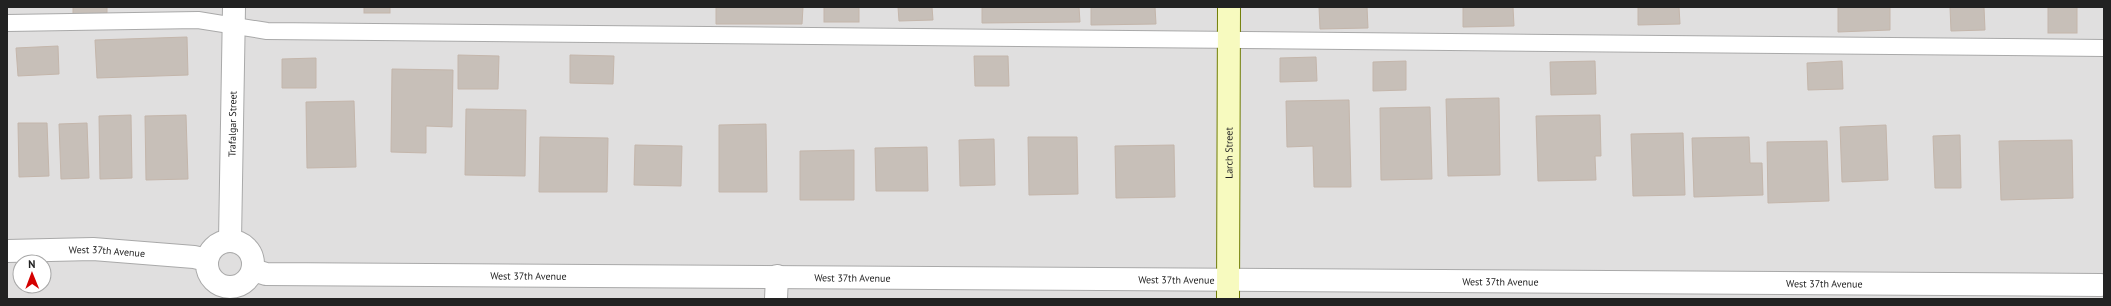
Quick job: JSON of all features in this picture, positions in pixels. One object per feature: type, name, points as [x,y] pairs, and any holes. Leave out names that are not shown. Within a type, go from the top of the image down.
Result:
[{"type":"street","name":"Larch Street","points":[[1228,289],[1229,7]]},
{"type":"street","name":"Trafalgar Street","points":[[230,240],[234,17]]},
{"type":"street","points":[[230,240],[240,243],[249,250],[253,259],[253,270],[245,282],[231,293],[212,280],[207,270],[207,260],[215,246],[230,240]]},
{"type":"street","name":"West 37th Avenue","points":[[7,250],[93,250],[194,257],[207,260]]},
{"type":"street","name":"West 37th Avenue","points":[[253,270],[266,274],[777,276],[1228,289],[1677,291],[2103,285]]},
{"type":"street","points":[[776,299],[777,276]]},
{"type":"lane","points":[[7,23],[198,20],[234,17],[267,31],[2104,48]]},
{"type":"shaded area","points":[[7,7],[2104,7],[2104,299],[7,299]]},
{"type":"building","points":[[73,7],[107,7],[107,13],[73,15]]},
{"type":"building","points":[[364,7],[390,7],[390,13],[364,13]]},
{"type":"building","points":[[716,7],[803,7],[802,24],[716,24]]},
{"type":"building","points":[[824,7],[859,7],[859,22],[824,22]]},
{"type":"building","points":[[898,7],[932,7],[933,20],[899,21]]},
{"type":"building","points":[[982,7],[1079,7],[1080,22],[982,23]]},
{"type":"building","points":[[1091,7],[1155,7],[1156,24],[1091,25]]},
{"type":"building","points":[[1319,7],[1367,7],[1368,28],[1320,29]]},
{"type":"building","points":[[1463,7],[1513,7],[1514,26],[1463,27]]},
{"type":"building","points":[[1638,7],[1679,7],[1680,24],[1638,25]]},
{"type":"building","points":[[1838,7],[1890,7],[1890,30],[1838,32]]},
{"type":"building","points":[[1950,7],[1984,7],[1985,30],[1951,31]]},
{"type":"building","points":[[2048,7],[2077,7],[2077,33],[2048,33]]},
{"type":"building","points":[[187,37],[188,75],[97,78],[95,40]]},
{"type":"building","points":[[58,46],[59,74],[18,76],[16,48]]},
{"type":"building","points":[[458,55],[499,56],[498,89],[458,89]]},
{"type":"building","points":[[570,55],[614,56],[613,84],[570,83]]},
{"type":"building","points":[[974,56],[1008,56],[1009,86],[975,86]]},
{"type":"building","points":[[1316,57],[1317,81],[1280,82],[1280,58]]},
{"type":"building","points":[[316,58],[316,88],[282,88],[282,59]]},
{"type":"building","points":[[1406,61],[1406,90],[1373,91],[1373,62]]},
{"type":"building","points":[[1595,61],[1596,94],[1551,95],[1550,62]]},
{"type":"building","points":[[1842,61],[1843,89],[1808,90],[1807,63]]},
{"type":"building","points":[[392,69],[453,70],[452,127],[426,126],[426,153],[391,152]]},
{"type":"building","points":[[1499,98],[1500,175],[1448,176],[1446,99]]},
{"type":"building","points":[[1349,100],[1351,187],[1314,187],[1313,146],[1287,147],[1286,101]]},
{"type":"building","points":[[354,101],[356,167],[307,168],[306,102]]},
{"type":"building","points":[[1430,107],[1432,179],[1381,180],[1380,108]]},
{"type":"building","points":[[466,109],[526,110],[525,176],[465,175]]},
{"type":"building","points":[[131,115],[132,178],[100,179],[99,116]]},
{"type":"building","points":[[186,115],[188,179],[146,180],[145,116]]},
{"type":"building","points":[[1600,115],[1601,156],[1595,156],[1596,180],[1538,181],[1536,116]]},
{"type":"building","points":[[18,123],[47,123],[49,176],[19,177]]},
{"type":"building","points":[[87,123],[89,178],[61,179],[59,124]]},
{"type":"building","points":[[766,124],[767,192],[719,192],[719,125]]},
{"type":"building","points":[[1886,125],[1888,180],[1842,182],[1840,127]]},
{"type":"building","points":[[1683,133],[1685,195],[1633,196],[1631,134]]},
{"type":"building","points":[[1960,135],[1961,188],[1935,188],[1933,136]]},
{"type":"building","points":[[540,137],[608,138],[607,192],[539,192]]},
{"type":"building","points":[[1028,137],[1077,137],[1078,194],[1029,195]]},
{"type":"building","points":[[1749,137],[1750,163],[1762,163],[1763,195],[1694,197],[1692,138]]},
{"type":"building","points":[[994,139],[995,185],[960,186],[959,140]]},
{"type":"building","points":[[2072,140],[2073,198],[2001,200],[1999,141]]},
{"type":"building","points":[[1827,141],[1829,201],[1768,203],[1767,142]]},
{"type":"building","points":[[635,145],[682,146],[681,186],[634,185]]},
{"type":"building","points":[[1174,145],[1175,197],[1116,198],[1115,146]]},
{"type":"building","points":[[927,147],[928,191],[876,191],[875,148]]},
{"type":"building","points":[[854,150],[854,200],[800,200],[800,151]]}]
